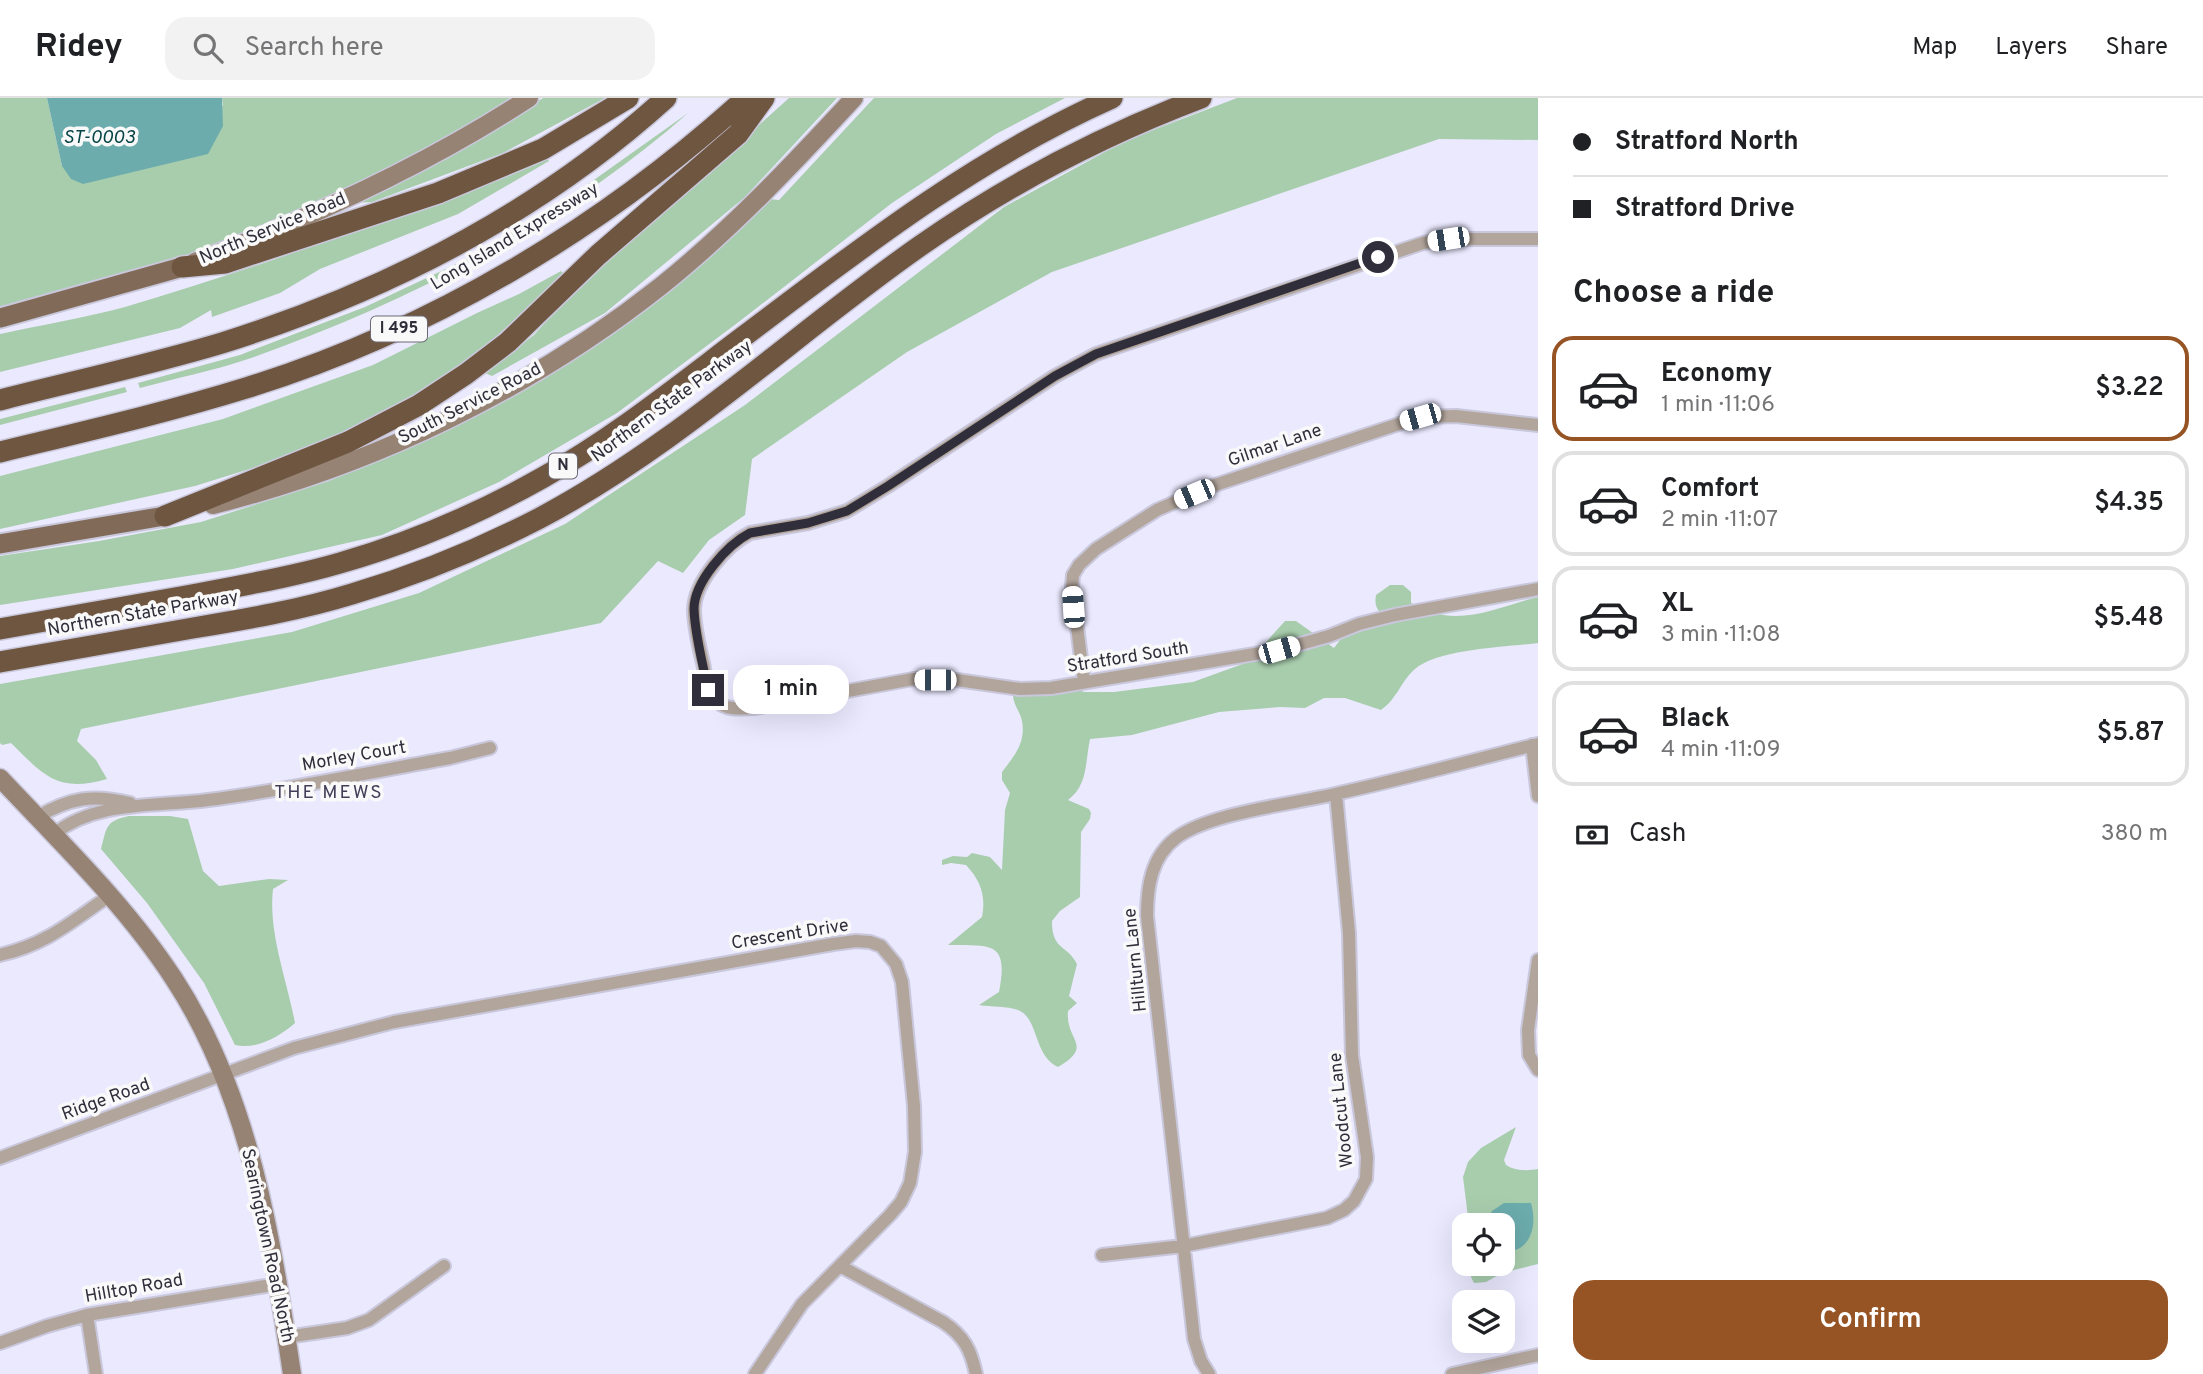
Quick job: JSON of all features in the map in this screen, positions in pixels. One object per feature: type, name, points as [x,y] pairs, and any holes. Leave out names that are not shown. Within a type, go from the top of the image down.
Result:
[{"type":"highway","points":[[182,267],[225,263],[438,193],[543,149],[628,98]]},
{"type":"highway","name":"Long Island Expressway","points":[[0,400],[222,342],[377,284],[465,240],[525,205],[570,176],[666,98]]},
{"type":"highway","name":"Long Island Expressway","points":[[0,452],[248,388],[401,328],[499,277],[593,219],[682,154],[746,98]]},
{"type":"highway","points":[[165,516],[348,442],[419,405],[466,374],[509,342],[598,254],[738,134],[764,98]]},
{"type":"highway","name":"Northern State Parkway","points":[[0,629],[314,570],[420,536],[495,503],[545,476],[617,431],[872,240],[953,184],[1048,129],[1112,98]]},
{"type":"highway","name":"Northern State Parkway","points":[[0,662],[250,618],[318,603],[411,575],[491,542],[610,477],[911,253],[988,202],[1101,140],[1201,98]]},
{"type":"main road","name":"North Service Road","points":[[0,318],[182,267],[268,234],[312,215],[430,155],[528,98]]},
{"type":"main road","name":"South Service Road","points":[[0,544],[165,516],[272,488],[352,461],[451,417],[533,373],[618,317],[695,257],[766,191],[854,98]]},
{"type":"main road","name":"Searingtown Road North","points":[[0,778],[54,834],[150,945],[203,1028],[224,1075],[250,1160],[278,1283],[292,1374]]},
{"type":"street","name":"Stratford South","points":[[1538,239],[1448,239],[1423,243],[1096,354],[1055,376],[847,511],[808,523],[750,533],[734,543],[706,575],[694,607],[708,690],[719,703],[730,708],[755,708],[912,679],[957,680],[1020,689],[1051,688],[1279,650],[1395,615],[1538,589]]},
{"type":"street","name":"Gilmar Lane","points":[[1084,682],[1073,607],[1073,575],[1079,565],[1096,549],[1157,510],[1212,486],[1420,417],[1456,416],[1538,425]]},
{"type":"street","name":"Hillturn Lane","points":[[1209,1374],[1201,1361],[1194,1339],[1147,916],[1147,893],[1152,871],[1160,855],[1174,839],[1200,825],[1535,744]]},
{"type":"street","points":[[1535,744],[1538,796]]},
{"type":"street","name":"Morley Court","points":[[54,834],[69,822],[85,815],[140,806],[208,800],[450,758],[490,748]]},
{"type":"street","name":"Woodcut Lane","points":[[1102,1255],[1183,1246],[1327,1218],[1344,1210],[1354,1201],[1366,1179],[1367,1157],[1352,1055],[1349,933],[1336,794]]},
{"type":"street","name":"Morley Court","points":[[37,817],[59,804],[91,798],[117,800],[140,806]]},
{"type":"street","points":[[0,955],[59,932],[109,896]]},
{"type":"street","name":"Crescent Drive","points":[[224,1075],[294,1048],[394,1022],[833,944],[870,942],[881,946],[891,955],[902,982],[914,1106],[915,1153],[910,1183],[901,1202],[802,1304],[755,1374]]},
{"type":"street","points":[[1538,960],[1528,1031],[1529,1055],[1538,1070]]},
{"type":"street","name":"Ridge Road","points":[[0,1158],[224,1075]]},
{"type":"street","points":[[287,1338],[347,1328],[369,1320],[444,1266]]},
{"type":"street","points":[[839,1266],[957,1331],[972,1353],[976,1374]]},
{"type":"street","name":"Hilltop Road","points":[[0,1343],[87,1315],[278,1283]]},
{"type":"street","points":[[87,1315],[96,1374]]},
{"type":"street","points":[[1452,1374],[1538,1355]]},
{"type":"shaded area","points":[[0,98],[47,98],[62,166],[223,106],[222,98],[524,98],[266,233],[0,318]]},
{"type":"shaded area","points":[[543,98],[605,98],[503,153],[372,202],[353,203],[500,126]]},
{"type":"shaded area","points":[[789,98],[837,98],[745,197],[605,313],[492,376],[485,373],[534,335],[569,296]]},
{"type":"shaded area","points":[[874,98],[1065,98],[996,134],[892,203],[617,413],[499,482],[382,535],[233,569],[0,605],[0,556],[201,522],[329,481],[457,426],[615,331],[769,199],[779,200]]},
{"type":"shaded area","points":[[1237,98],[1538,98],[1538,140],[1439,139],[1052,272],[907,352],[752,459],[745,515],[709,540],[683,573],[658,561],[601,623],[81,729],[77,741],[96,760],[107,779],[90,783],[76,784],[53,779],[33,765],[11,743],[0,743],[0,684],[292,632],[419,593],[565,524],[745,405],[1004,207],[1127,140]]},
{"type":"shaded area","points":[[688,113],[640,153],[589,190],[480,257],[423,286],[365,313],[248,359],[140,388],[138,383],[240,355],[365,307],[471,257],[577,192]]},
{"type":"shaded area","points":[[546,156],[549,161],[458,214],[320,269],[280,293],[212,317],[211,310],[180,328],[0,372],[0,334],[125,307],[232,274],[390,218]]},
{"type":"shaded area","points":[[561,271],[565,275],[473,357],[380,420],[295,455],[195,486],[0,529],[0,476],[223,419],[373,365]]},
{"type":"shaded area","points":[[125,387],[127,392],[0,425],[0,419]]},
{"type":"shaded area","points":[[1390,585],[1403,585],[1411,592],[1411,603],[1443,615],[1455,616],[1480,613],[1538,597],[1538,643],[1456,653],[1426,662],[1410,674],[1391,701],[1381,710],[1345,698],[1324,698],[1305,708],[1280,707],[1219,712],[1132,735],[1090,739],[1082,780],[1079,788],[1068,800],[1089,809],[1091,813],[1081,832],[1080,897],[1060,911],[1052,921],[1054,938],[1077,964],[1069,996],[1077,1003],[1068,1011],[1068,1021],[1077,1048],[1075,1053],[1058,1067],[1044,1054],[1025,1014],[1014,1009],[979,1005],[999,992],[999,955],[993,949],[976,945],[948,945],[982,917],[983,896],[979,883],[966,865],[942,865],[942,860],[953,856],[967,857],[972,853],[990,857],[1002,870],[1005,810],[1010,793],[1002,780],[1002,772],[1018,749],[1023,729],[1013,694],[1020,689],[1069,685],[1084,692],[1114,692],[1193,682],[1248,662],[1285,621],[1296,621],[1334,648],[1356,619],[1395,623],[1380,612],[1375,601],[1376,595]]},
{"type":"shaded area","points":[[129,816],[188,819],[203,871],[219,886],[269,879],[288,880],[273,889],[272,906],[276,939],[295,1023],[289,1028],[259,1044],[235,1045],[204,983],[147,903],[101,849],[108,826],[115,820]]},
{"type":"shaded area","points":[[1516,1127],[1504,1160],[1506,1165],[1526,1170],[1538,1169],[1538,1264],[1515,1270],[1515,1213],[1468,1213],[1463,1177],[1468,1162],[1481,1148]]},
{"type":"shaded area","points":[[1497,1276],[1486,1282],[1474,1283],[1471,1277]]},
{"type":"water","name":"ST-0003","points":[[47,98],[222,98],[223,126],[208,154],[83,184],[71,179],[62,166]]},
{"type":"water","points":[[1504,1203],[1531,1203],[1532,1229],[1526,1243],[1515,1250],[1515,1213],[1491,1213]]},
{"type":"district","name":"THE MEWS","points":[[329,793]]},
{"type":"route","points":[[708,690],[694,607],[706,575],[741,537],[808,523],[847,511],[1055,376],[1096,354],[1378,257]]}]
